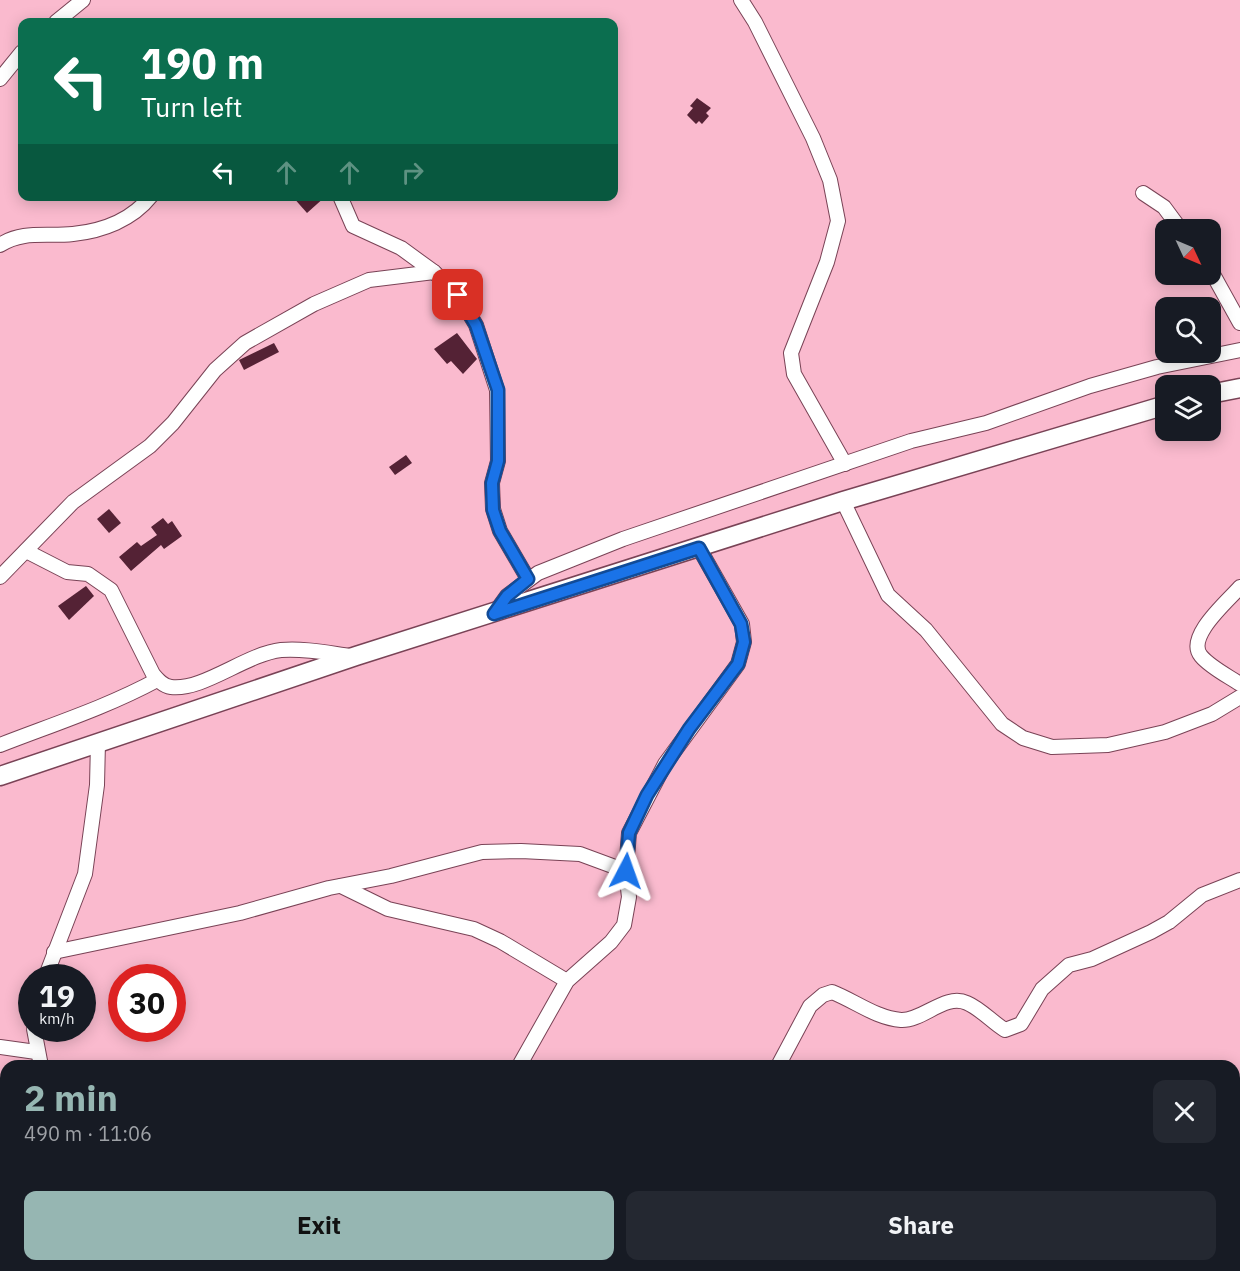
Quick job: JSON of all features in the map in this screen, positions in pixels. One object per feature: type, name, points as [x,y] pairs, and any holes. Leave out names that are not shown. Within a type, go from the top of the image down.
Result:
[{"type":"main road","points":[[1221,392],[1240,388]]},
{"type":"main road","points":[[0,776],[356,656],[494,614],[843,501],[1155,408]]},
{"type":"street","points":[[61,18],[83,0]]},
{"type":"street","points":[[741,0],[755,22],[813,138],[830,180],[838,221],[827,262],[791,353],[794,374],[845,464]]},
{"type":"street","points":[[0,79],[18,57]]},
{"type":"street","points":[[1143,193],[1164,207],[1173,219]]},
{"type":"street","points":[[0,245],[11,238],[27,234],[72,234],[105,228],[143,206],[147,201]]},
{"type":"street","points":[[342,201],[353,226],[401,249],[434,272],[458,295],[476,325],[498,390],[498,461],[492,483],[493,510],[500,531],[528,579]]},
{"type":"street","points":[[0,577],[73,502],[150,446],[173,423],[215,370],[245,343],[314,304],[369,280],[434,272]]},
{"type":"street","points":[[1219,285],[1240,323]]},
{"type":"street","points":[[494,614],[507,596],[528,579],[558,564],[623,539],[911,441],[986,423],[1090,386],[1157,367],[1240,350]]},
{"type":"street","points":[[843,501],[888,595],[926,630],[1002,724],[1023,738],[1052,747],[1108,745],[1174,728],[1212,714],[1240,697]]},
{"type":"street","points":[[522,1060],[567,981],[611,942],[624,925],[629,897],[626,871],[629,833],[647,795],[689,729],[738,664],[744,642],[741,624],[699,548]]},
{"type":"street","points":[[26,550],[67,572],[88,574],[111,590],[157,680],[172,687],[196,683],[255,656],[281,650],[305,650],[356,656]]},
{"type":"street","points":[[1240,587],[1203,628],[1197,645],[1200,656],[1240,684]]},
{"type":"street","points":[[0,745],[75,718],[157,680]]},
{"type":"street","points":[[50,964],[85,874],[97,785],[98,742]]},
{"type":"street","points":[[54,952],[240,913],[482,852],[580,854],[626,871]]},
{"type":"street","points":[[781,1060],[810,1006],[823,994],[832,992],[890,1018],[904,1020],[925,1015],[947,1004],[965,1002],[1005,1030],[1015,1027],[1021,1024],[1042,989],[1063,969],[1151,932],[1202,895],[1240,880]]},
{"type":"street","points":[[341,886],[387,909],[474,930],[500,941],[567,981]]},
{"type":"street","points":[[35,1042],[39,1060]]},
{"type":"street","points":[[0,1047],[36,1052]]},
{"type":"building","points":[[697,98],[711,108],[706,113],[709,116],[702,124],[699,121],[696,124],[687,115],[693,108],[690,106]]},
{"type":"building","points":[[296,201],[320,201],[307,213]]},
{"type":"building","points":[[457,333],[477,359],[463,374],[451,361],[447,364],[434,349]]},
{"type":"building","points":[[274,343],[279,352],[244,370],[239,360]]},
{"type":"building","points":[[406,455],[412,463],[395,475],[389,467]]},
{"type":"building","points":[[109,509],[121,523],[109,533],[97,519]]},
{"type":"building","points":[[163,518],[168,524],[172,521],[182,536],[164,549],[161,545],[131,571],[119,557],[137,542],[141,546],[157,535],[151,527]]},
{"type":"building","points":[[86,586],[94,596],[69,620],[58,606]]},
{"type":"route","points":[[458,295],[476,325],[498,390],[496,412],[498,461],[492,483],[493,510],[500,531],[528,579],[507,596],[494,614],[699,548],[741,624],[744,642],[738,664],[721,690],[689,729],[647,795],[629,833],[626,871]]}]
